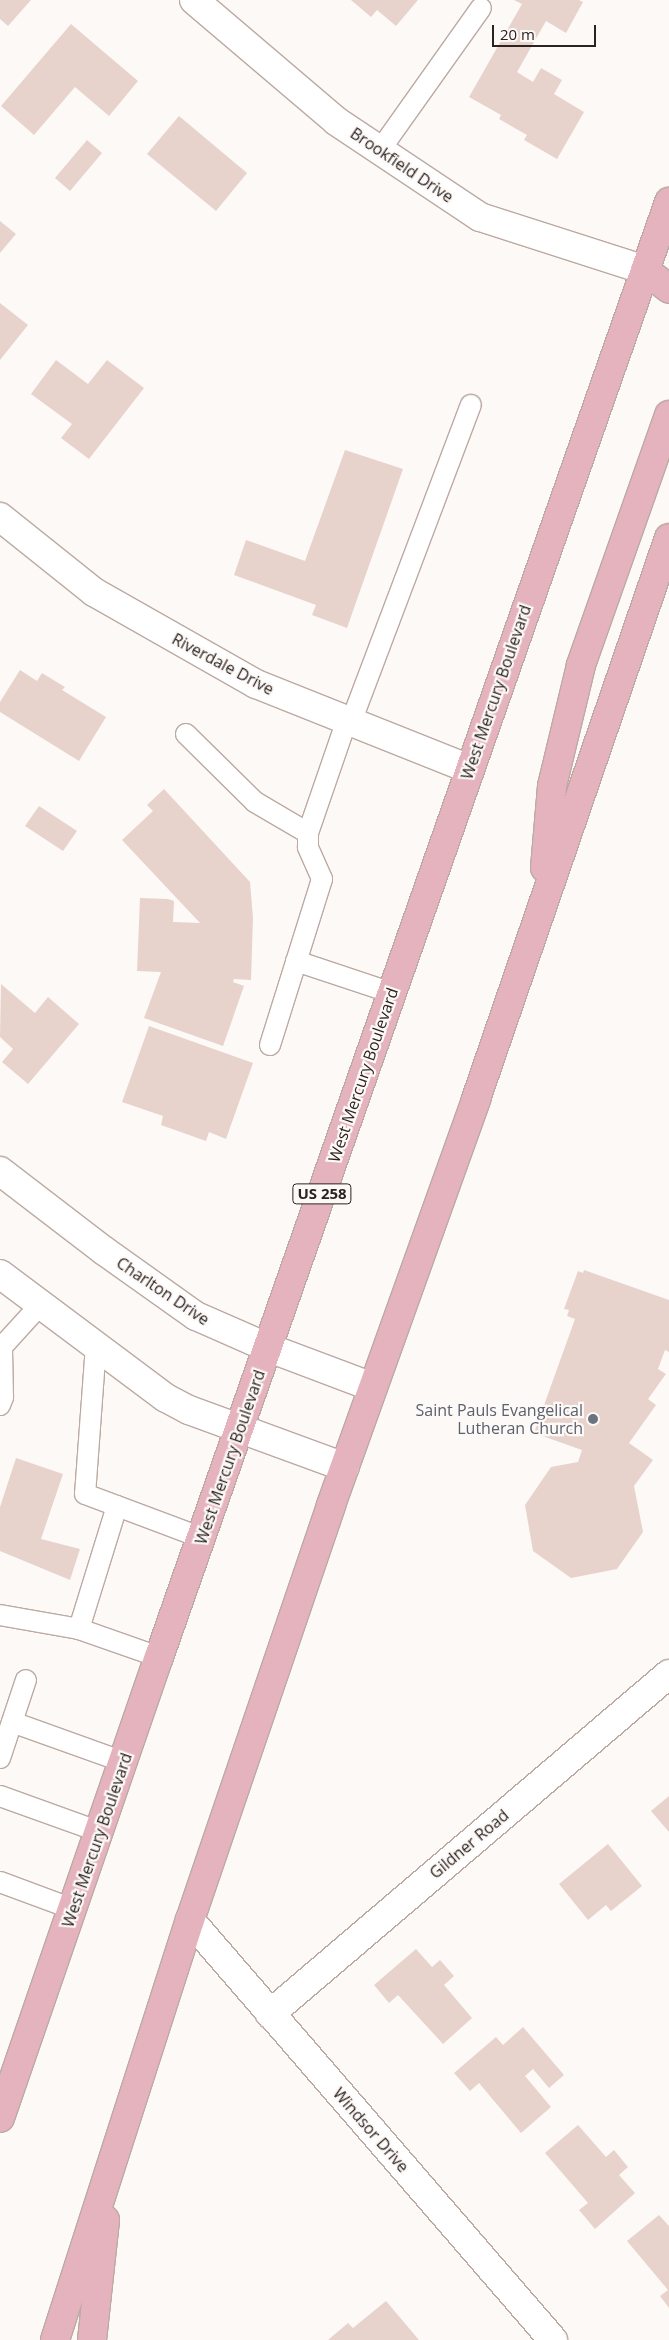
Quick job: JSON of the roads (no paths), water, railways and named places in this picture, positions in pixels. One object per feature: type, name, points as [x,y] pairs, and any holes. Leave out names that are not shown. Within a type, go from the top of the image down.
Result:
[{"type":"main road","name":"West Mercury Boulevard","points":[[1,2110],[100,1832],[159,1656],[269,1348],[669,202]]},
{"type":"main road","points":[[645,270],[669,288]]},
{"type":"main road","points":[[541,910],[552,786],[581,665],[669,415]]},
{"type":"main road","points":[[55,2340],[190,1920],[345,1467],[541,910],[669,538]]},
{"type":"main road","points":[[92,2340],[111,2163]]},
{"type":"street","name":"Brookfield Drive","points":[[194,0],[336,121],[480,217],[645,270]]},
{"type":"street","name":"Riverdale Drive","points":[[0,517],[94,592],[256,684],[470,768]]},
{"type":"street","name":"Charlton Drive","points":[[0,1171],[187,1311],[207,1322],[269,1348],[373,1387]]},
{"type":"street","points":[[0,1274],[166,1398],[188,1410],[345,1467]]},
{"type":"street","name":"Gildner Road","points":[[270,2014],[669,1674]]},
{"type":"street","name":"Windsor Drive","points":[[190,1920],[553,2340]]},
{"type":"lane","points":[[380,150],[482,8]]},
{"type":"lane","points":[[270,1045],[322,879],[308,847],[308,833],[349,721],[471,405]]},
{"type":"lane","points":[[186,734],[255,802],[308,833]]},
{"type":"lane","points":[[296,961],[392,993]]},
{"type":"lane","points":[[0,1405],[3,1397],[1,1349],[41,1304]]},
{"type":"lane","points":[[96,1345],[86,1494],[202,1538]]},
{"type":"lane","points":[[79,1629],[117,1506]]},
{"type":"lane","points":[[0,1615],[79,1629],[159,1656]]},
{"type":"lane","points":[[0,1758],[26,1680]]},
{"type":"lane","points":[[12,1722],[124,1762]]},
{"type":"lane","points":[[0,1796],[100,1832]]},
{"type":"lane","points":[[0,1882],[73,1909]]},
{"type":"place","name":"Saint Pauls Evangelical Lutheran Church","points":[[593,1419]]}]
